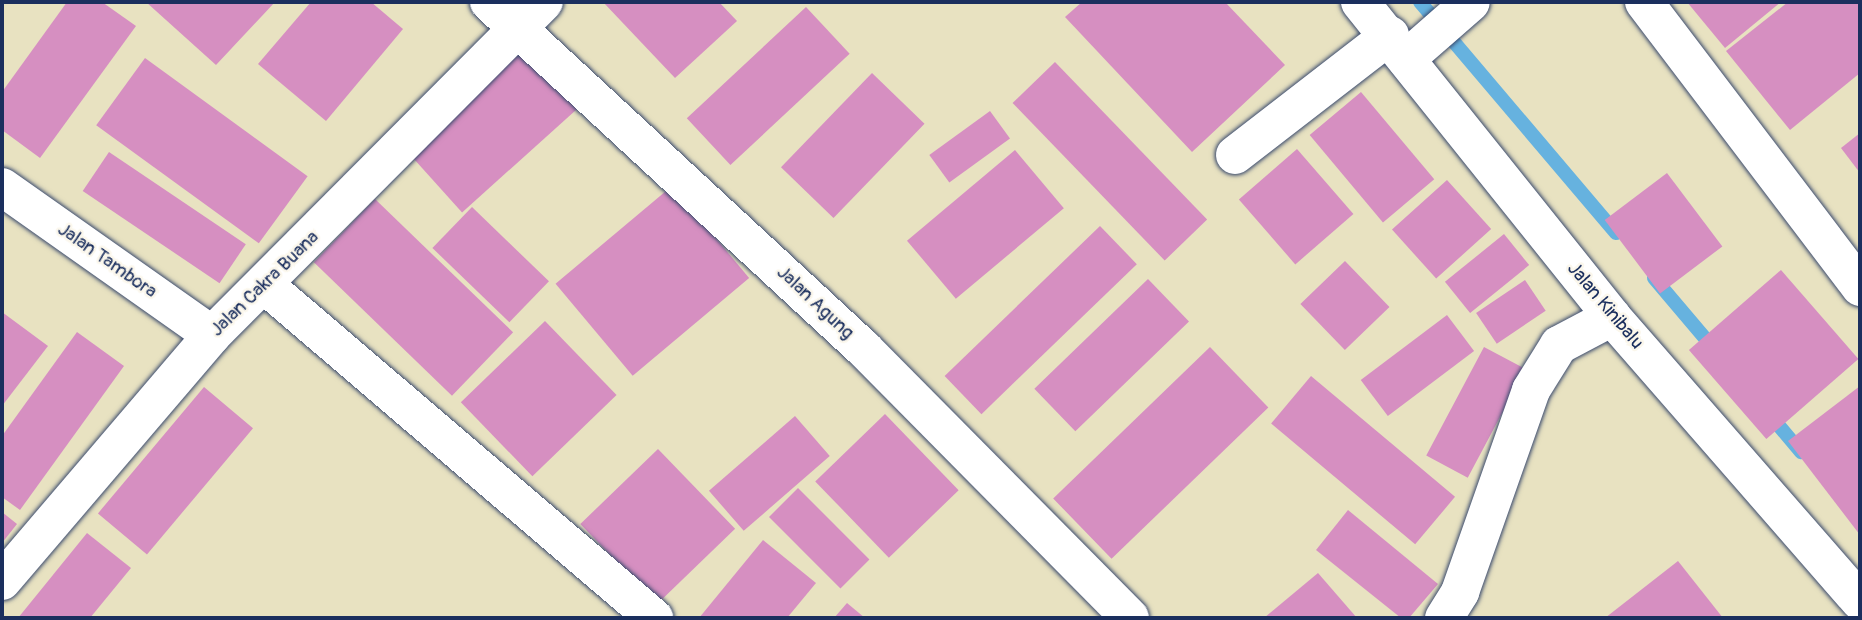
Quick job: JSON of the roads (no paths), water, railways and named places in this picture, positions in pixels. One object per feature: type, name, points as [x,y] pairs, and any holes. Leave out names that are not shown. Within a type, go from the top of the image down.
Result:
[{"type":"street","name":"Jalan Agung","points":[[489,2],[532,14],[1130,618]]},
{"type":"street","name":"Jalan Kinibalu","points":[[1360,2],[1612,317],[1860,601]]},
{"type":"street","points":[[1235,155],[1471,2]]},
{"type":"street","points":[[1644,2],[1860,287]]},
{"type":"street","name":"Jalan Cakra Buana","points":[[2,581],[212,335],[265,286],[532,14]]},
{"type":"street","name":"Jalan Tambora","points":[[2,187],[212,335]]},
{"type":"street","points":[[265,286],[654,618]]},
{"type":"street","points":[[1444,618],[1460,592],[1531,390],[1559,345],[1612,317]]},
{"type":"waterway","points":[[1420,2],[1616,233]]},
{"type":"waterway","points":[[1654,278],[1716,351]]},
{"type":"waterway","points":[[1769,414],[1801,452]]}]
